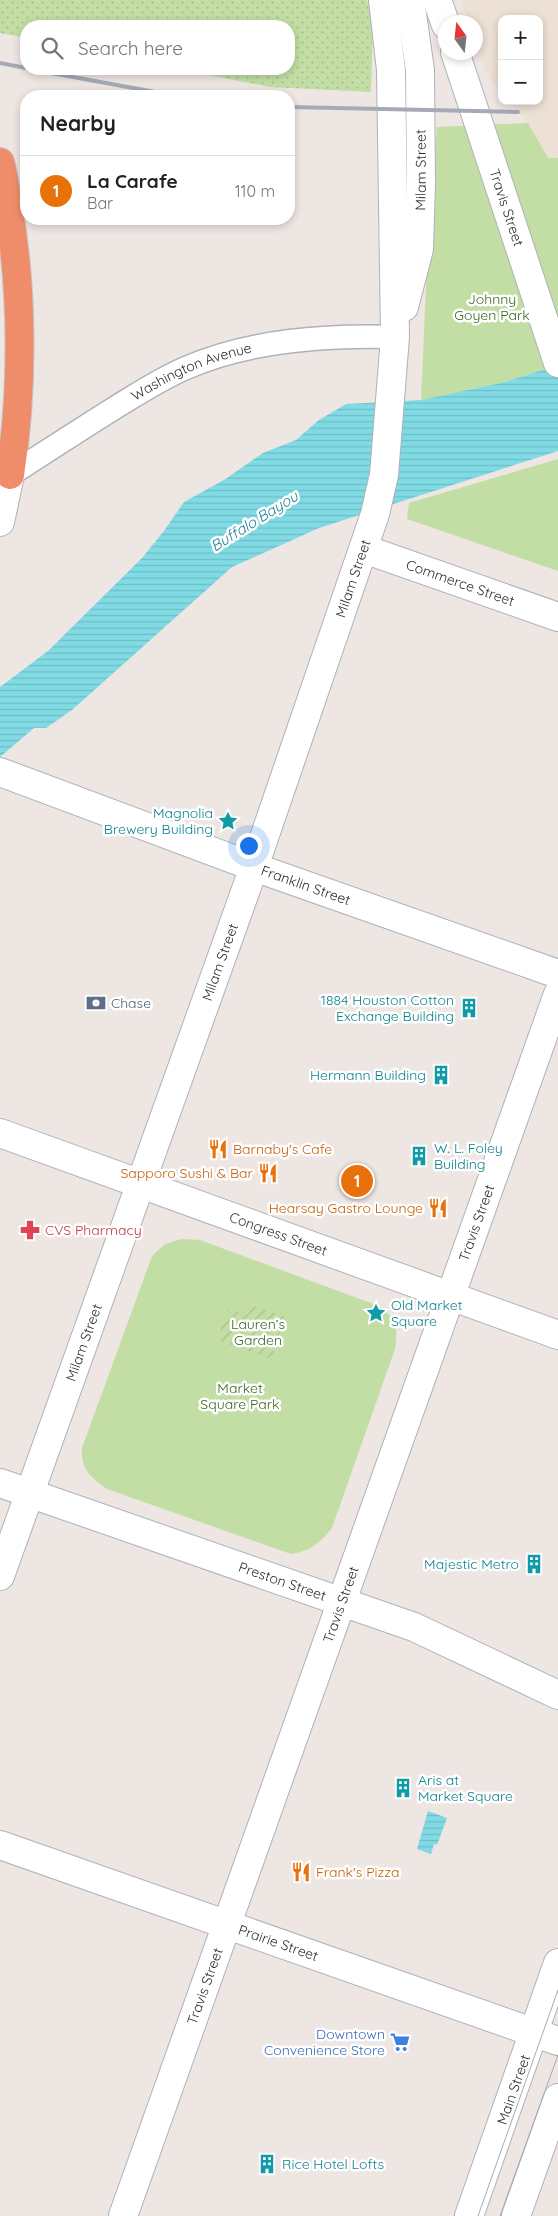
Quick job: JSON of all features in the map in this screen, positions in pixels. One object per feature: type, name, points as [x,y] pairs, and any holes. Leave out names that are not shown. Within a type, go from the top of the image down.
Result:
[{"type":"highway","points":[[0,162],[16,252],[18,307],[16,434],[10,475]]},
{"type":"main road","name":"Milam Street","points":[[0,1576],[254,867],[375,514],[384,475],[395,337],[391,70],[383,0]]},
{"type":"main road","name":"Milam Street","points":[[395,337],[419,249],[420,70],[410,0]]},
{"type":"main road","points":[[437,0],[442,15]]},
{"type":"main road","name":"Travis Street","points":[[458,60],[558,363]]},
{"type":"main road","points":[[0,522],[10,475]]},
{"type":"main road","name":"Commerce Street","points":[[364,549],[558,617]]},
{"type":"main road","name":"Franklin Street","points":[[0,772],[254,867],[558,974]]},
{"type":"main road","name":"Travis Street","points":[[123,2216],[558,994]]},
{"type":"main road","name":"Congress Street","points":[[0,1133],[558,1335]]},
{"type":"main road","name":"Preston Street","points":[[0,1483],[414,1627],[558,1695]]},
{"type":"main road","name":"Prairie Street","points":[[0,1845],[546,2036]]},
{"type":"main road","name":"Main Street","points":[[469,2216],[546,2036],[558,1963]]},
{"type":"main road","points":[[516,2216],[558,2098]]},
{"type":"street","name":"Washington Avenue","points":[[10,475],[134,396],[193,365],[261,344],[365,336],[395,337]]},
{"type":"shaded area","points":[[461,0],[558,0],[558,158],[548,158],[528,123],[512,105],[543,105],[543,15],[498,15],[498,88],[487,75],[482,60],[483,15],[466,15]]},
{"type":"green space","points":[[0,0],[367,0],[373,23],[371,92],[270,87],[209,75],[295,75],[295,20],[20,20],[20,37],[0,33]]},
{"type":"green space","name":"Johnny Goyen Park","points":[[528,123],[548,158],[558,158],[558,365],[505,382],[421,400],[427,265],[437,127]]},
{"type":"green space","points":[[558,459],[558,571],[407,519],[409,503]]},
{"type":"green space","name":"Market Square Park","points":[[181,1239],[200,1240],[379,1306],[390,1315],[395,1324],[395,1349],[332,1528],[319,1542],[304,1551],[291,1554],[107,1489],[91,1476],[85,1468],[82,1448],[152,1256],[165,1244]]},
{"type":"green space","name":"Lauren’s Garden","points":[[251,1305],[285,1317],[271,1359],[217,1340],[228,1309],[248,1315]]},
{"type":"water","name":"Buffalo Bayou","points":[[558,365],[558,451],[319,528],[232,567],[72,710],[46,728],[34,728],[0,757],[0,687],[48,651],[142,558],[184,502],[224,480],[263,453],[296,440],[319,420],[346,404],[421,400],[505,382]]},
{"type":"water","points":[[428,1811],[447,1818],[437,1845],[434,1844],[431,1854],[417,1849]]},
{"type":"tram line","points":[[478,2216],[558,1990]]},
{"type":"tram line","points":[[500,2216],[558,2055]]},
{"type":"railway","points":[[0,63],[20,67]]},
{"type":"railway","points":[[62,75],[144,90]]},
{"type":"railway","points":[[295,107],[518,112]]},
{"type":"place","name":"Magnolia Brewery Building","points":[[228,821]]},
{"type":"place","name":"Chase","points":[[96,1003]]},
{"type":"place","name":"1884 Houston Cotton Exchange Building","points":[[469,1008]]},
{"type":"place","name":"Hermann Building","points":[[441,1075]]},
{"type":"place","name":"Barnaby's Cafe","points":[[218,1149]]},
{"type":"place","name":"W. L. Foley Building","points":[[419,1156]]},
{"type":"place","name":"Sapporo Sushi & Bar","points":[[268,1173]]},
{"type":"place","name":"La Carafe","points":[[357,1181]]},
{"type":"place","name":"Hearsay Gastro Lounge","points":[[438,1208]]},
{"type":"place","name":"CVS Pharmacy","points":[[30,1230]]},
{"type":"place","name":"Old Market Square","points":[[376,1313]]},
{"type":"place","name":"Majestic Metro","points":[[534,1564]]},
{"type":"place","name":"Aris at Market Square","points":[[403,1788]]},
{"type":"place","name":"Frank's Pizza","points":[[301,1872]]},
{"type":"place","name":"Downtown Convenience Store","points":[[400,2042]]},
{"type":"place","name":"Rice Hotel Lofts","points":[[267,2164]]}]
